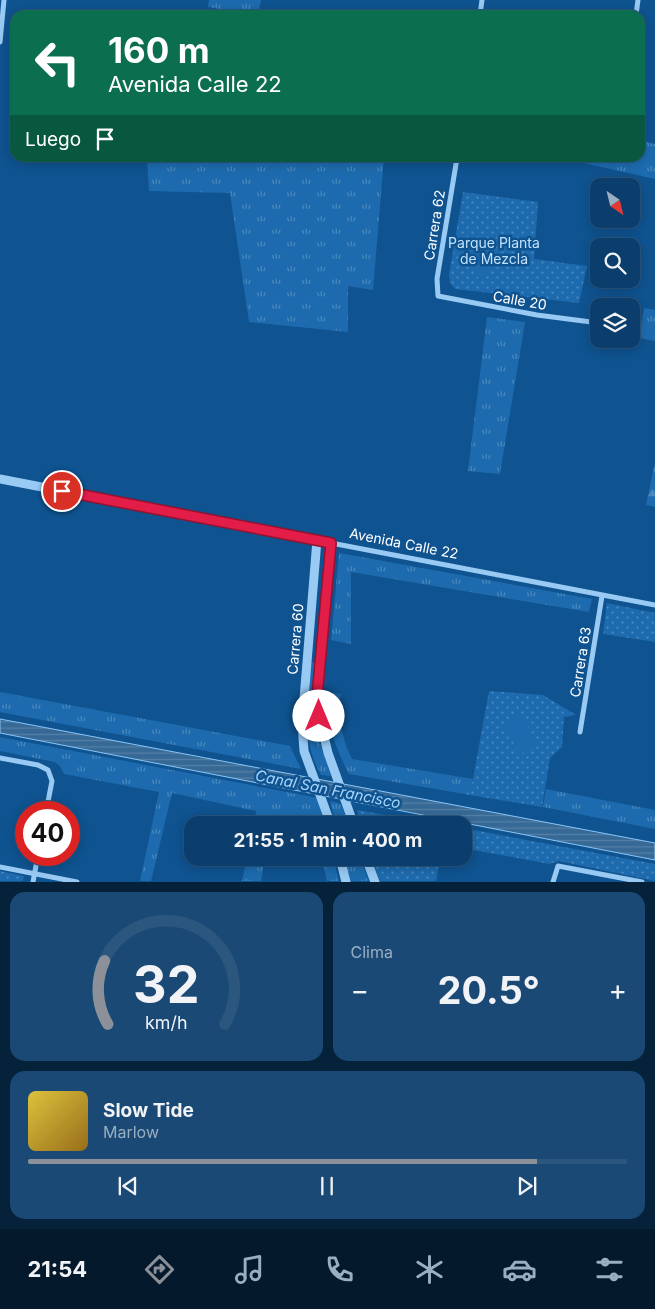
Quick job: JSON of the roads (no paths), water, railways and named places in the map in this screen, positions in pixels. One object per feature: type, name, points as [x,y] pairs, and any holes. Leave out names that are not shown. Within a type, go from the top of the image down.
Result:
[{"type":"street","points":[[0,42],[4,0]]},
{"type":"street","name":"Carrera 62","points":[[438,296],[437,279],[455,162]]},
{"type":"street","name":"Calle 20","points":[[438,296],[537,316],[590,322]]},
{"type":"street","name":"Avenida Calle 22","points":[[0,479],[655,605]]},
{"type":"street","name":"Carrera 60","points":[[317,540],[302,723],[304,751],[329,816]]},
{"type":"street","name":"Carrera 60","points":[[331,543],[318,686],[319,716],[322,734],[350,816]]},
{"type":"street","name":"Carrera 63","points":[[580,732],[602,596]]},
{"type":"street","points":[[308,651],[321,653]]},
{"type":"street","points":[[0,758],[38,764],[48,770],[52,780],[48,801]]},
{"type":"street","points":[[33,882],[36,866]]},
{"type":"street","points":[[342,866],[346,882]]},
{"type":"street","points":[[369,866],[375,882]]},
{"type":"street","points":[[553,882],[558,866],[642,882]]},
{"type":"street","points":[[0,867],[77,882]]},
{"type":"water","name":"Canal San Francisco","points":[[0,719],[655,843],[655,860],[472,825],[472,816],[428,816],[0,733]]},
{"type":"park label","name":"Parque Planta de Mezcla","points":[[494,250]]}]
